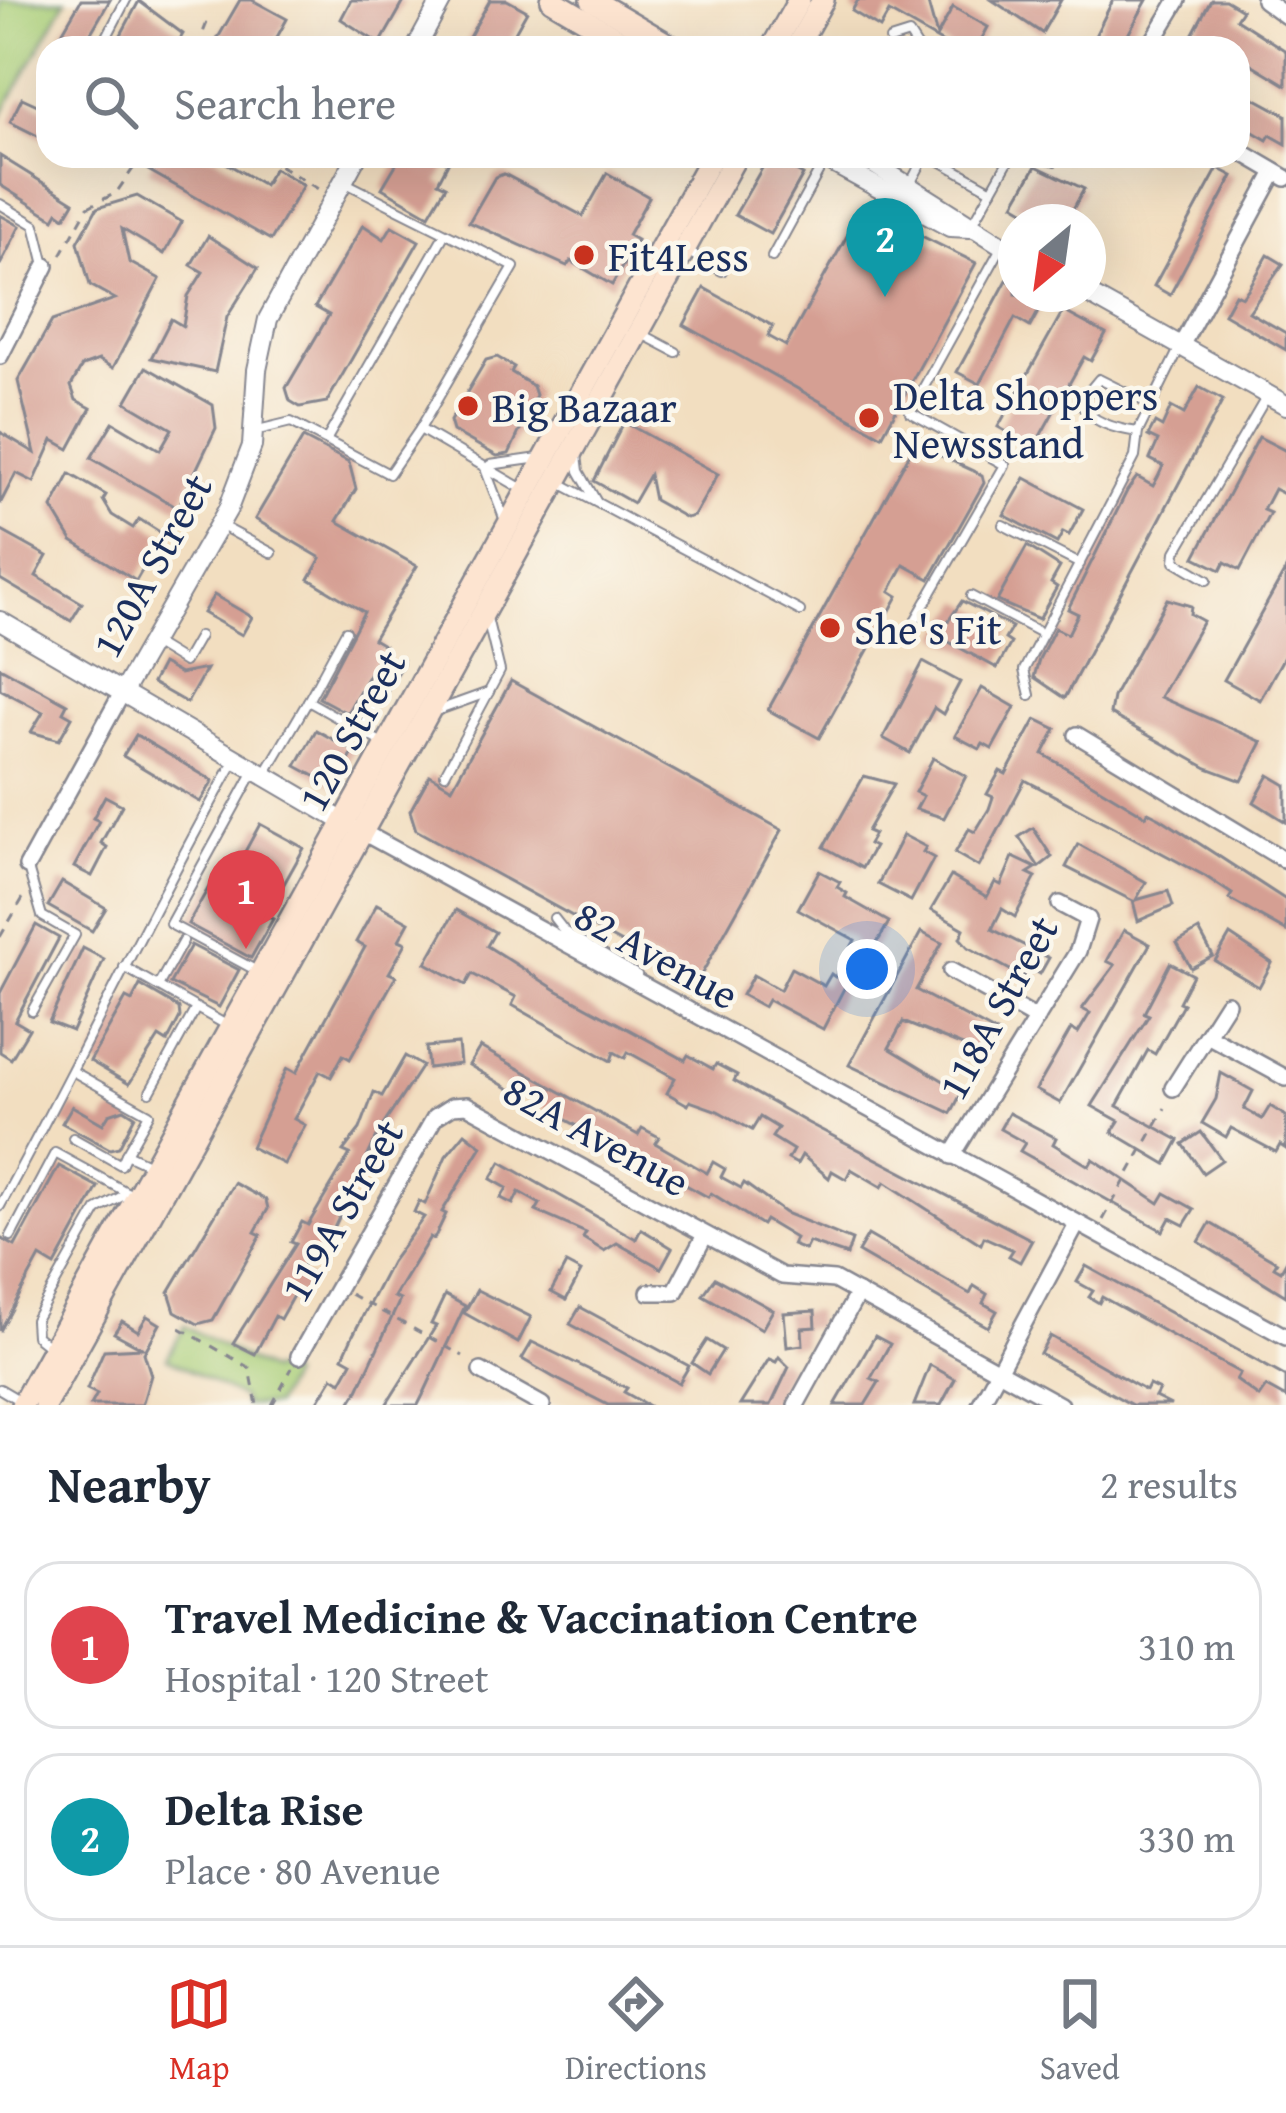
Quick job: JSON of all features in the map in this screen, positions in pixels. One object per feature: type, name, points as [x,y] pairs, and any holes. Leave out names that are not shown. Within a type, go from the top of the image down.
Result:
[{"type":"main road","points":[[552,0],[613,36]]},
{"type":"main road","points":[[592,0],[654,36]]},
{"type":"main road","points":[[779,36],[799,0]]},
{"type":"main road","points":[[803,36],[823,0]]},
{"type":"main road","name":"120 Street","points":[[561,443],[706,168]]},
{"type":"main road","name":"120 Street","points":[[30,1404],[52,1349],[132,1195],[153,1167],[261,973],[429,712],[485,611],[515,535],[526,492],[638,332],[729,168]]},
{"type":"main road","points":[[556,481],[550,470],[561,443]]},
{"type":"main road","name":"120 Street","points":[[30,1404],[193,1138],[354,827],[387,746],[515,535],[556,481]]},
{"type":"main road","points":[[193,1138],[185,1131],[201,1094],[200,1083]]},
{"type":"street","points":[[422,36],[442,0]]},
{"type":"street","points":[[1157,36],[1178,0]]},
{"type":"street","points":[[1264,0],[1286,16]]},
{"type":"street","points":[[1181,346],[1281,175],[1250,158]]},
{"type":"street","name":"120A Street","points":[[27,866],[219,525],[253,431],[268,319],[350,168]]},
{"type":"street","points":[[841,168],[950,227],[970,228]]},
{"type":"street","points":[[882,168],[958,212],[970,228],[998,244]]},
{"type":"street","points":[[0,356],[46,266]]},
{"type":"street","points":[[1106,304],[1286,405]]},
{"type":"street","name":"82 Avenue","points":[[0,621],[354,827],[552,920],[654,994],[1286,1337]]},
{"type":"street","points":[[1077,735],[1286,861]]},
{"type":"street","name":"118A Street","points":[[952,1156],[1078,952],[1088,919],[1060,904]]},
{"type":"street","points":[[951,971],[1037,1019]]},
{"type":"street","points":[[1173,1088],[1228,1003]]},
{"type":"street","points":[[1207,1035],[1286,1078]]},
{"type":"street","name":"82A Avenue","points":[[452,1106],[467,1106],[782,1276],[834,1280],[1060,1405]]},
{"type":"street","name":"119A Street","points":[[296,1361],[435,1117],[452,1106]]},
{"type":"street","points":[[980,1405],[1077,1224]]},
{"type":"street","name":"82A Avenue","points":[[649,1292],[675,1292],[705,1235]]},
{"type":"street","points":[[796,1405],[859,1294]]},
{"type":"street","points":[[481,1371],[542,1405]]},
{"type":"lane","points":[[107,36],[126,0]]},
{"type":"lane","points":[[772,257],[818,168]]},
{"type":"lane","points":[[910,184],[920,168]]},
{"type":"lane","points":[[951,168],[992,190]]},
{"type":"lane","points":[[970,228],[1004,168]]},
{"type":"lane","points":[[253,431],[291,422],[328,437],[389,473],[514,266],[343,181]]},
{"type":"lane","points":[[0,204],[35,225],[46,266]]},
{"type":"lane","points":[[328,437],[444,235]]},
{"type":"lane","points":[[684,249],[722,271]]},
{"type":"lane","points":[[916,619],[1005,465],[910,412],[998,268]]},
{"type":"lane","points":[[638,332],[676,352]]},
{"type":"lane","points":[[1030,695],[1024,670],[1136,457],[1138,432],[1181,346]]},
{"type":"lane","points":[[1138,432],[1116,429],[1085,413],[1080,402],[1099,380],[1151,405]]},
{"type":"lane","points":[[1207,580],[1175,561],[1176,552],[1268,394]]},
{"type":"lane","points":[[419,429],[526,492]]},
{"type":"lane","points":[[482,464],[513,466],[561,443],[596,502]]},
{"type":"lane","points":[[482,464],[515,535]]},
{"type":"lane","points":[[556,481],[800,611]]},
{"type":"lane","points":[[219,525],[272,554]]},
{"type":"lane","points":[[1003,525],[1080,563]]},
{"type":"lane","points":[[971,596],[1043,634]]},
{"type":"lane","points":[[445,774],[501,663],[485,611]]},
{"type":"lane","points":[[261,973],[170,924],[346,631]]},
{"type":"lane","points":[[151,642],[184,662],[200,636]]},
{"type":"lane","points":[[360,730],[399,662]]},
{"type":"lane","points":[[429,712],[490,691]]},
{"type":"lane","points":[[308,701],[387,746]]},
{"type":"lane","points":[[0,1207],[236,759]]},
{"type":"lane","points":[[27,866],[42,916],[75,935],[32,1011]]},
{"type":"lane","points":[[158,986],[183,941]]},
{"type":"lane","points":[[124,967],[231,1028]]},
{"type":"lane","points":[[150,1092],[196,1008]]},
{"type":"lane","points":[[73,1138],[121,1165],[149,1114],[74,1072]]},
{"type":"lane","points":[[35,1142],[132,1195]]},
{"type":"lane","points":[[11,1235],[55,1154]]},
{"type":"lane","points":[[126,1154],[153,1167]]},
{"type":"lane","points":[[52,1349],[36,1336],[34,1321],[97,1210],[132,1195]]},
{"type":"lane","points":[[0,1389],[30,1404]]},
{"type":"path","points":[[201,36],[208,20]]},
{"type":"path","points":[[825,36],[829,28]]},
{"type":"path","points":[[61,255],[88,207],[116,193],[133,168]]},
{"type":"path","points":[[283,168],[324,193]]},
{"type":"path","points":[[0,937],[27,892]]},
{"type":"path","points":[[1102,1222],[1165,1108]]},
{"type":"path","points":[[350,1294],[463,1357]]},
{"type":"path","points":[[180,1328],[250,1368],[256,1405]]},
{"type":"path","points":[[272,1405],[296,1361]]},
{"type":"green space","points":[[0,0],[66,0],[46,36],[36,36],[36,54],[0,118]]},
{"type":"green space","points":[[185,1326],[268,1371],[282,1369],[290,1376],[274,1405],[244,1405],[242,1398],[167,1358]]},
{"type":"building","points":[[81,0],[110,0],[89,36],[60,36]]},
{"type":"building","points":[[240,0],[252,0],[287,19],[278,36],[219,36]]},
{"type":"building","points":[[351,0],[405,0],[385,36],[368,36],[341,19]]},
{"type":"building","points":[[490,0],[507,0],[527,11],[513,36],[470,36]]},
{"type":"building","points":[[858,0],[927,0],[937,36],[889,12],[880,28],[852,11]]},
{"type":"building","points":[[992,0],[1061,0],[1042,33]]},
{"type":"building","points":[[1113,0],[1147,0],[1127,36],[1095,36]]},
{"type":"building","points":[[1211,0],[1225,0],[1242,10],[1236,19],[1286,51],[1286,85],[1250,63],[1250,36],[1192,36]]},
{"type":"building","points":[[139,1],[183,34],[182,36],[120,36]]},
{"type":"building","points":[[953,7],[988,27],[983,36],[937,36]]},
{"type":"building","points":[[1250,96],[1286,115],[1286,144],[1270,135],[1267,140],[1250,130]]},
{"type":"building","points":[[22,98],[36,104],[36,135],[10,122]]},
{"type":"building","points":[[0,156],[74,202],[65,217],[58,212],[54,219],[0,185]]},
{"type":"building","points":[[235,168],[264,185],[274,168],[303,185],[271,240],[148,170]]},
{"type":"building","points":[[394,168],[445,168],[438,182],[446,186],[429,215],[382,188]]},
{"type":"building","points":[[762,168],[790,168],[803,175],[770,234],[735,215]]},
{"type":"building","points":[[1035,168],[1084,189],[1076,204],[1014,204]]},
{"type":"building","points":[[1218,168],[1233,176],[1170,295],[1154,286]]},
{"type":"building","points":[[607,173],[649,197],[628,235],[637,240],[612,285],[571,261],[567,266],[469,222],[495,177],[504,174],[583,216]]},
{"type":"building","points":[[137,196],[182,222],[164,254],[122,229],[129,262],[160,279],[113,368],[99,360],[82,366],[71,386],[76,400],[91,408],[69,449],[53,440],[34,482],[16,473],[0,504],[0,432],[35,453],[18,381],[52,321],[115,299],[90,285],[78,242],[97,208]]},
{"type":"building","points":[[863,207],[976,263],[882,436],[684,325],[704,288],[773,326],[768,336],[786,346]]},
{"type":"building","points":[[0,215],[20,226],[0,265]]},
{"type":"building","points":[[363,225],[384,239],[392,226],[419,241],[327,402],[300,407],[290,401],[286,388],[329,315],[315,307]]},
{"type":"building","points":[[208,236],[258,268],[227,317],[215,372],[151,358],[171,319],[183,326],[188,296],[203,272],[191,265]]},
{"type":"building","points":[[1268,255],[1283,264],[1249,312],[1286,333],[1286,350],[1224,314],[1235,294],[1242,297],[1249,288]]},
{"type":"building","points":[[998,297],[998,312],[1038,312],[1030,327],[1015,318],[980,384],[957,372]]},
{"type":"building","points":[[1062,312],[1106,334],[1091,361],[1084,357],[1034,447],[998,427]]},
{"type":"building","points":[[497,357],[514,367],[511,372],[533,386],[536,395],[509,454],[497,456],[453,431],[450,421],[486,360]]},
{"type":"building","points":[[146,367],[213,405],[216,428],[178,508],[91,458],[113,422],[160,450],[172,429],[126,402]]},
{"type":"building","points":[[1199,387],[1223,400],[1065,698],[1034,677],[1039,659],[1055,628],[1068,634],[1078,614],[1068,609],[1127,491],[1137,477],[1153,486],[1158,477],[1163,466],[1150,459],[1158,441],[1148,436],[1155,423],[1162,427],[1171,407],[1184,414]]},
{"type":"building","points":[[624,422],[718,474],[694,516],[686,518],[654,500],[649,475],[633,503],[594,481]]},
{"type":"building","points":[[1259,437],[1286,451],[1286,495],[1274,489],[1263,510],[1270,513],[1240,570],[1225,562],[1221,570],[1195,557]]},
{"type":"building","points":[[303,438],[349,462],[356,489],[337,521],[417,566],[373,639],[385,646],[347,713],[319,698],[364,612],[309,579],[321,558],[255,519]]},
{"type":"building","points":[[915,444],[982,475],[984,483],[930,579],[904,565],[890,591],[898,596],[819,738],[768,710]]},
{"type":"building","points":[[70,474],[106,495],[103,500],[112,515],[133,528],[139,519],[163,534],[136,581],[72,541],[52,508]]},
{"type":"building","points":[[1025,478],[1083,509],[1069,535],[1063,532],[1057,543],[1004,515]]},
{"type":"building","points":[[0,530],[47,556],[36,576],[82,603],[71,621],[0,579]]},
{"type":"building","points":[[1027,546],[1060,567],[1051,583],[1057,587],[1039,619],[997,601]]},
{"type":"building","points":[[1286,569],[1286,653],[1260,700],[1224,680]]},
{"type":"building","points":[[214,595],[252,617],[242,635],[203,613]]},
{"type":"building","points":[[1167,599],[1191,606],[1190,614],[1203,621],[1160,697],[1262,742],[1242,781],[1207,768],[1110,714],[1113,697]]},
{"type":"building","points":[[962,601],[1012,627],[1005,639],[1011,643],[997,668],[938,636]]},
{"type":"building","points":[[923,662],[960,682],[943,714],[934,708],[910,753],[883,738]]},
{"type":"building","points":[[162,664],[180,674],[206,669],[187,703],[152,683]]},
{"type":"building","points":[[0,667],[67,704],[63,712],[72,717],[59,740],[31,732],[43,712],[0,689]]},
{"type":"building","points":[[511,681],[782,830],[696,984],[416,830],[410,811],[430,775],[452,788]]},
{"type":"building","points":[[982,688],[1015,707],[992,749],[983,744],[980,749],[955,736]]},
{"type":"building","points":[[1036,719],[1056,729],[1043,754],[1146,816],[1148,812],[1160,818],[1286,900],[1286,931],[1229,899],[1232,894],[1205,876],[1025,780],[979,867],[955,853],[989,809],[993,797],[987,794],[1000,771],[1006,774]]},
{"type":"building","points":[[316,730],[354,751],[335,787],[296,766]]},
{"type":"building","points":[[136,735],[213,781],[200,802],[123,756]]},
{"type":"building","points":[[933,758],[966,776],[944,818],[916,809],[923,796],[915,792]]},
{"type":"building","points":[[1269,775],[1286,785],[1286,822],[1254,802]]},
{"type":"building","points":[[864,776],[894,784],[867,831],[874,834],[868,844],[874,847],[862,868],[824,847]]},
{"type":"building","points":[[105,796],[122,805],[101,843],[107,847],[92,876],[74,867],[99,821],[93,818]]},
{"type":"building","points":[[260,824],[304,848],[266,916],[273,919],[251,958],[188,924],[210,885],[223,892]]},
{"type":"building","points":[[1033,828],[1052,857],[1039,867],[1019,837]]},
{"type":"building","points":[[903,835],[926,847],[923,852],[934,858],[911,901],[878,884]]},
{"type":"building","points":[[1078,844],[1146,882],[1136,900],[1168,891],[1173,906],[1138,921],[1133,901],[1066,867]]},
{"type":"building","points":[[1013,857],[1036,868],[1028,873],[1036,877],[1015,917],[1002,909],[992,929],[1049,958],[1040,974],[1028,967],[1023,977],[968,947],[960,938],[964,929],[931,910],[951,876],[987,897],[995,882],[1001,885]]},
{"type":"building","points":[[819,871],[840,882],[837,887],[847,893],[845,897],[889,922],[873,950],[866,946],[823,1029],[768,1000],[764,1007],[742,995],[753,975],[780,990],[791,968],[824,986],[831,974],[835,977],[855,940],[798,909]]},
{"type":"building","points":[[62,882],[106,908],[92,931],[48,906]]},
{"type":"building","points":[[377,904],[409,922],[399,940],[406,943],[389,973],[396,976],[350,1059],[343,1055],[331,1077],[320,1071],[294,1119],[305,1125],[284,1164],[251,1147],[287,1068],[296,1073],[365,947],[356,942]]},
{"type":"building","points":[[456,910],[495,932],[487,946],[558,991],[685,1060],[688,1055],[737,1075],[734,1081],[808,1123],[1032,1240],[1020,1262],[1009,1256],[1013,1250],[984,1237],[981,1244],[885,1182],[882,1187],[851,1169],[846,1179],[832,1171],[829,1178],[802,1155],[797,1164],[788,1159],[793,1150],[772,1137],[778,1128],[760,1117],[752,1130],[718,1111],[690,1101],[688,1105],[667,1093],[675,1078],[628,1052],[625,1058],[614,1052],[611,1061],[512,1005],[516,997],[472,974],[466,985],[426,963]]},
{"type":"building","points":[[36,925],[59,938],[15,1021],[29,1029],[11,1059],[0,1052],[0,993]]},
{"type":"building","points":[[1124,930],[1150,944],[1060,1103],[1036,1090],[1071,1029],[1078,1033],[1090,1013],[1082,1009],[1115,965],[1107,961]]},
{"type":"building","points":[[1199,930],[1213,956],[1191,968],[1177,943]]},
{"type":"building","points":[[921,932],[942,943],[916,990],[998,1034],[979,1064],[964,1055],[968,1048],[903,1022],[889,1048],[962,1092],[951,1113],[849,1065]]},
{"type":"building","points":[[1230,935],[1272,963],[1259,987],[1215,961]]},
{"type":"building","points":[[191,945],[239,970],[219,1007],[170,983]]},
{"type":"building","points":[[83,948],[104,959],[72,1031],[49,1022]]},
{"type":"building","points":[[1170,963],[1193,975],[1179,1002],[1183,1004],[1155,1054],[1148,1050],[1117,1106],[1179,1140],[1166,1164],[1112,1132],[1119,1121],[1092,1106],[1149,1015],[1144,1013]]},
{"type":"building","points":[[140,985],[179,1008],[180,1017],[167,1042],[159,1037],[129,1084],[90,1061],[126,998],[132,1001]]},
{"type":"building","points":[[458,1044],[460,1064],[428,1068],[426,1047]]},
{"type":"building","points":[[480,1047],[638,1135],[642,1128],[659,1137],[655,1143],[707,1173],[713,1162],[725,1169],[721,1177],[741,1188],[744,1183],[785,1213],[852,1240],[847,1255],[809,1242],[805,1250],[792,1245],[795,1238],[765,1220],[762,1225],[711,1193],[708,1197],[506,1087],[469,1065]]},
{"type":"building","points":[[405,1056],[422,1066],[380,1130],[320,1258],[310,1253],[299,1273],[311,1280],[302,1296],[295,1292],[280,1319],[275,1316],[255,1354],[233,1343],[296,1244],[291,1242],[302,1222],[308,1225],[350,1154],[343,1151],[360,1129],[374,1092],[382,1096]]},
{"type":"building","points":[[1221,1073],[1253,1091],[1244,1109],[1262,1119],[1270,1106],[1286,1116],[1286,1149],[1280,1145],[1276,1152],[1231,1128],[1226,1137],[1202,1123],[1216,1099]]},
{"type":"building","points":[[72,1106],[103,1124],[109,1114],[124,1109],[135,1116],[119,1147],[110,1149],[62,1123]]},
{"type":"building","points":[[1009,1113],[1056,1138],[1053,1144],[1089,1166],[1093,1159],[1159,1203],[1165,1193],[1194,1209],[1184,1225],[1170,1218],[1163,1231],[1020,1151],[1025,1143],[1000,1129]]},
{"type":"building","points":[[1201,1132],[1222,1160],[1203,1173],[1183,1144]]},
{"type":"building","points":[[465,1133],[482,1146],[442,1212],[446,1214],[434,1239],[430,1237],[394,1297],[400,1300],[357,1392],[349,1405],[316,1405],[333,1377],[341,1382],[352,1362],[343,1357],[353,1335],[391,1262],[424,1217],[414,1212],[419,1201],[425,1204],[446,1156]]},
{"type":"building","points":[[501,1162],[636,1239],[641,1229],[672,1248],[661,1268],[617,1243],[604,1251],[583,1238],[586,1233],[536,1211],[540,1204],[519,1192],[513,1204],[501,1198],[507,1188],[491,1179]]},
{"type":"building","points":[[59,1166],[98,1187],[55,1266],[40,1257],[0,1331],[0,1238],[15,1246]]},
{"type":"building","points":[[234,1183],[266,1200],[268,1209],[255,1232],[261,1235],[213,1320],[198,1324],[175,1311],[169,1292]]},
{"type":"building","points":[[1210,1223],[1277,1262],[1274,1267],[1281,1271],[1286,1262],[1286,1296],[1199,1242]]},
{"type":"building","points":[[868,1235],[970,1294],[974,1286],[987,1294],[983,1303],[997,1311],[988,1327],[858,1252]]},
{"type":"building","points":[[566,1264],[581,1272],[566,1300],[551,1292]]},
{"type":"building","points":[[1086,1266],[1286,1377],[1286,1398],[1266,1387],[1259,1397],[1236,1380],[1240,1373],[1102,1297],[1099,1303],[1089,1297],[1093,1291],[1077,1282]]},
{"type":"building","points":[[715,1278],[773,1310],[762,1329],[703,1295]]},
{"type":"building","points":[[477,1290],[531,1317],[518,1343],[464,1313]]},
{"type":"building","points":[[445,1295],[465,1306],[418,1405],[386,1405],[436,1326],[431,1324]]},
{"type":"building","points":[[580,1307],[689,1366],[679,1383],[570,1324]]},
{"type":"building","points":[[815,1311],[816,1327],[802,1328],[803,1345],[787,1347],[784,1313]]},
{"type":"building","points":[[147,1316],[160,1324],[144,1353],[151,1375],[142,1405],[91,1405],[97,1394],[87,1389],[104,1350],[142,1348],[114,1333],[122,1321],[138,1331]]},
{"type":"building","points":[[875,1336],[890,1344],[871,1378],[879,1382],[865,1405],[835,1405]]},
{"type":"building","points":[[1050,1336],[1146,1391],[1149,1385],[1159,1390],[1155,1397],[1171,1405],[1132,1405],[1040,1354]]},
{"type":"building","points":[[707,1340],[723,1350],[708,1374],[692,1363]]},
{"type":"building","points":[[532,1342],[627,1388],[624,1392],[647,1405],[608,1405],[553,1377],[522,1359]]},
{"type":"building","points":[[779,1357],[789,1367],[771,1405],[740,1405],[769,1359],[776,1362]]},
{"type":"building","points":[[930,1365],[955,1379],[941,1405],[914,1405]]},
{"type":"place","name":"Fit4Less","points":[[584,255]]},
{"type":"place","name":"Delta Rise","points":[[885,297]]},
{"type":"place","name":"Big Bazaar","points":[[468,406]]},
{"type":"place","name":"Delta Shoppers Newsstand","points":[[869,418]]},
{"type":"place","name":"She's Fit","points":[[830,628]]},
{"type":"place","name":"Travel Medicine & Vaccination Centre","points":[[246,949]]}]
